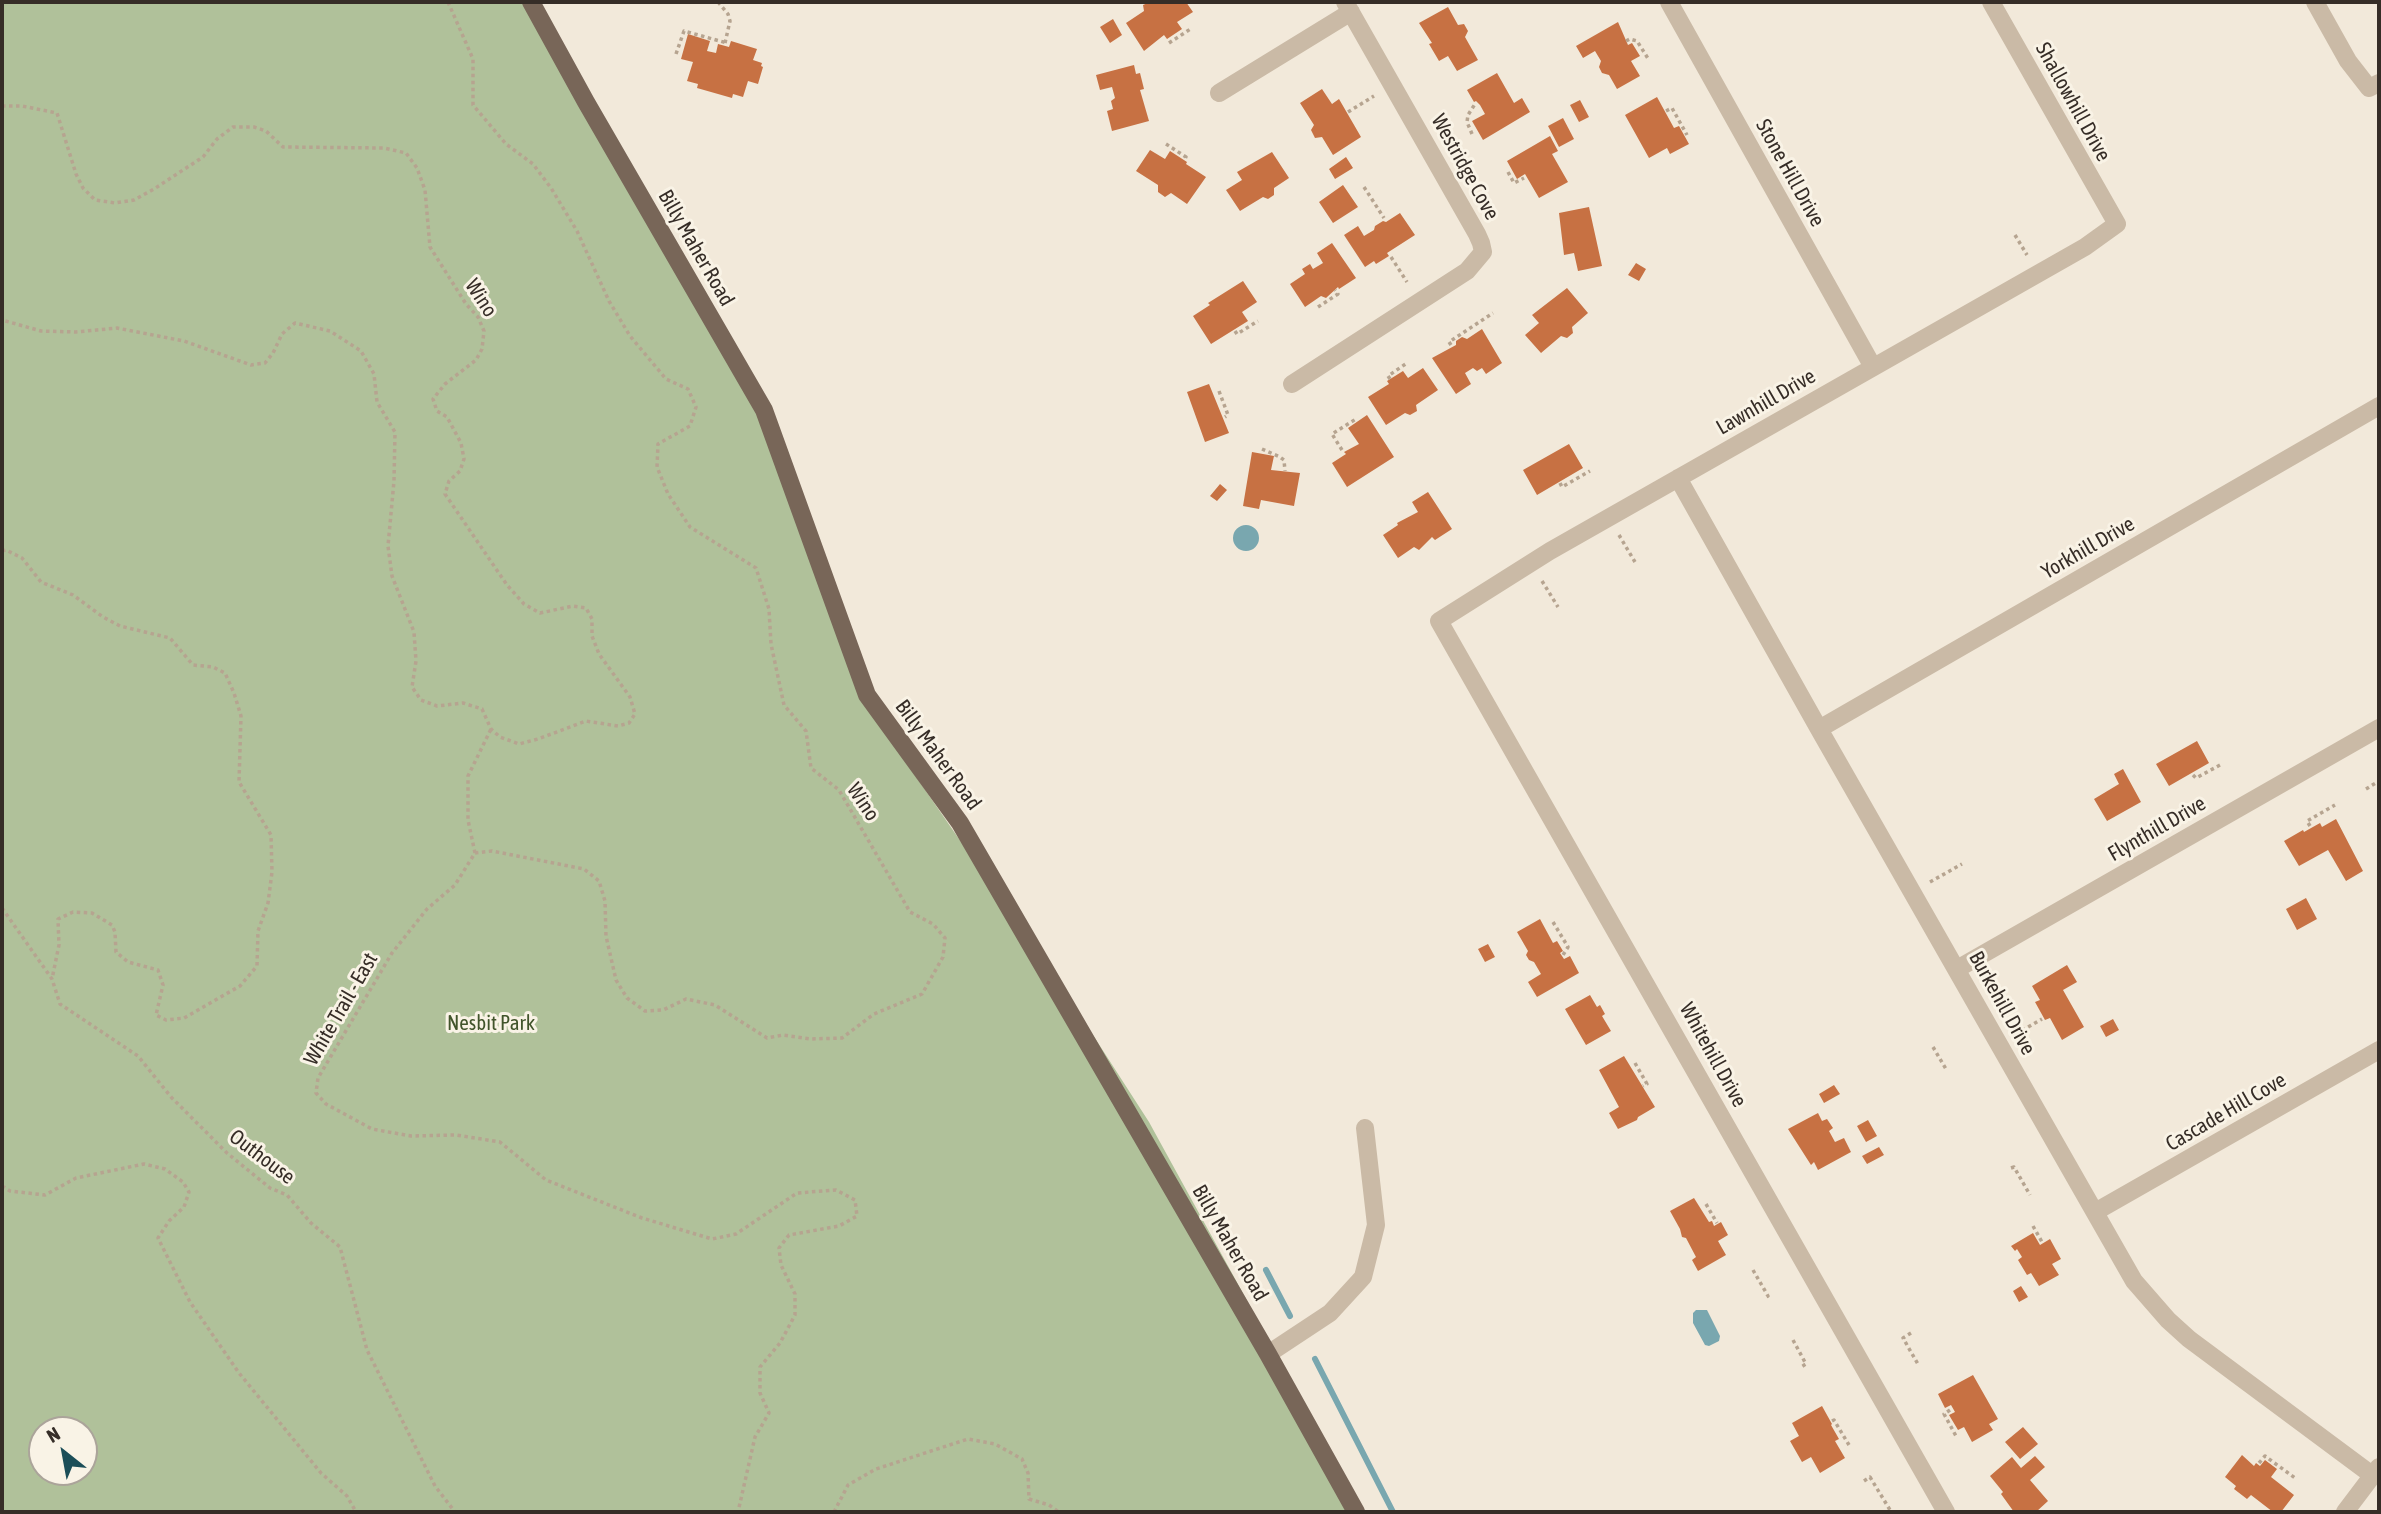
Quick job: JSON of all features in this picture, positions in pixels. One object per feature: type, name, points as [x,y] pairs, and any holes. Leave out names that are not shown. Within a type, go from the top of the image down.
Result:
[{"type":"main road","name":"Billy Maher Road","points":[[531,2],[764,411],[867,695],[960,822],[1268,1354],[1356,1512]]},
{"type":"street","name":"Stone Hill Drive","points":[[1669,2],[1873,367]]},
{"type":"street","name":"Shallowhill Drive","points":[[1991,2],[2117,224]]},
{"type":"street","points":[[2315,2],[2348,61],[2374,86]]},
{"type":"street","points":[[1219,93],[1348,7]]},
{"type":"street","name":"Westridge Cove","points":[[1292,384],[1467,271],[1483,252],[1477,233],[1348,7]]},
{"type":"street","name":"Lawnhill Drive","points":[[1439,621],[1550,551],[2085,247],[2117,224]]},
{"type":"street","name":"Yorkhill Drive","points":[[1819,730],[2379,406]]},
{"type":"street","name":"Burkehill Drive","points":[[1678,478],[2134,1281],[2168,1320],[2206,1352],[2376,1471]]},
{"type":"street","name":"Whitehill Drive","points":[[1439,621],[1946,1512]]},
{"type":"street","name":"Flynthill Drive","points":[[1956,969],[2379,728]]},
{"type":"street","name":"Cascade Hill Cove","points":[[2095,1212],[2379,1051]]},
{"type":"street","points":[[1268,1354],[1330,1313],[1363,1277],[1376,1225],[1365,1128]]},
{"type":"street","points":[[2345,1512],[2376,1471]]},
{"type":"path","name":"Wino","points":[[448,2],[474,59],[473,104],[506,144],[533,164],[551,188],[577,231],[609,301],[630,336],[666,379],[688,389],[696,407],[690,426],[658,444],[657,467],[668,494],[690,527],[756,568],[769,609],[771,644],[784,705],[806,731],[811,768],[839,790],[910,912],[933,925],[944,938],[943,957],[922,994],[874,1014],[842,1038],[810,1039],[783,1035],[767,1038],[749,1028],[730,1012],[715,1005],[686,999],[663,1010],[645,1011],[627,998],[616,980],[606,936],[605,901],[599,881],[584,869],[492,851],[475,853]]},
{"type":"path","points":[[676,54],[684,31],[726,43],[730,21],[718,2]]},
{"type":"path","points":[[1169,43],[1192,28]]},
{"type":"path","points":[[1626,41],[1637,41],[1649,60]]},
{"type":"path","points":[[1349,112],[1374,96]]},
{"type":"path","points":[[1472,134],[1467,122],[1468,114],[1475,104]]},
{"type":"path","name":"Wino","points":[[2,106],[22,106],[57,113],[83,188],[95,200],[115,203],[134,200],[164,183],[203,157],[217,139],[233,127],[254,127],[266,131],[283,147],[374,148],[406,153],[417,168],[425,190],[430,247],[466,304],[478,317],[484,331],[482,349],[476,360],[445,384],[433,399],[438,411],[447,417],[461,443],[464,459],[460,471],[449,481],[445,494],[507,585],[524,604],[540,613],[573,606],[586,608],[592,619],[592,636],[599,654],[630,697],[635,714],[629,723],[618,726],[586,721],[519,744],[500,737],[491,729]]},
{"type":"path","points":[[1666,111],[1672,108],[1687,135]]},
{"type":"path","points":[[1166,144],[1186,157],[1184,159]]},
{"type":"path","points":[[1508,172],[1514,183],[1524,178]]},
{"type":"path","points":[[1364,187],[1384,218]]},
{"type":"path","points":[[2015,234],[2027,255]]},
{"type":"path","points":[[1391,257],[1407,282]]},
{"type":"path","points":[[1318,307],[1338,294],[1335,290]]},
{"type":"path","points":[[1451,345],[1449,342],[1493,313]]},
{"type":"path","points":[[2,320],[41,331],[76,332],[117,328],[184,341],[251,365],[265,363],[282,334],[295,323],[330,331],[361,351],[374,373],[377,402],[394,432],[394,481],[388,546],[392,576],[414,632],[416,661],[412,687],[421,700],[437,706],[463,703],[482,709],[491,729],[468,776],[468,820],[475,853]]},
{"type":"path","points":[[1235,331],[1237,334],[1258,321]]},
{"type":"path","points":[[1390,379],[1388,376],[1407,363]]},
{"type":"path","points":[[1219,391],[1228,415],[1225,417]]},
{"type":"path","points":[[1342,450],[1332,434],[1356,419]]},
{"type":"path","points":[[1262,449],[1284,460],[1285,471]]},
{"type":"path","points":[[1560,483],[1562,487],[1590,471]]},
{"type":"path","points":[[1619,535],[1635,562]]},
{"type":"path","points":[[2,551],[6,550],[22,558],[41,582],[74,595],[103,617],[120,626],[170,638],[193,665],[213,667],[225,673],[241,716],[239,782],[271,835],[272,872],[268,902],[258,931],[257,966],[240,986],[184,1018],[166,1020],[156,1014],[163,985],[158,970],[128,962],[116,953],[112,925],[92,913],[74,912],[58,919],[59,944],[52,979]]},
{"type":"path","points":[[1542,580],[1558,607]]},
{"type":"path","points":[[2193,775],[2196,778],[2220,765]]},
{"type":"path","points":[[2366,789],[2379,782]]},
{"type":"path","points":[[2310,827],[2307,821],[2334,805]]},
{"type":"path","name":"White Trail - East","points":[[475,853],[455,886],[427,909],[392,953],[318,1078],[316,1093],[326,1104],[372,1129],[411,1136],[456,1135],[500,1142],[546,1180],[642,1218],[712,1239],[736,1234],[797,1193],[836,1190],[855,1200],[857,1216],[839,1226],[789,1235],[779,1248],[781,1265],[795,1294],[795,1315],[780,1343],[760,1367],[760,1393],[769,1413],[755,1437],[738,1512]]},
{"type":"path","points":[[1930,882],[1962,864]]},
{"type":"path","name":"Outhouse","points":[[2,908],[52,979],[60,1004],[138,1056],[171,1097],[227,1153],[270,1188],[287,1195],[311,1223],[340,1247],[367,1350],[435,1486],[454,1512]]},
{"type":"path","points":[[1553,922],[1567,947],[1567,952],[1563,955]]},
{"type":"path","points":[[2016,1034],[2042,1019]]},
{"type":"path","points":[[1933,1048],[1946,1069]]},
{"type":"path","points":[[1635,1063],[1647,1084],[1643,1086]]},
{"type":"path","points":[[2,1186],[10,1191],[45,1195],[76,1178],[144,1164],[165,1169],[183,1182],[188,1192],[184,1208],[169,1220],[158,1238],[190,1302],[239,1373],[321,1473],[347,1496],[356,1512]]},
{"type":"path","points":[[2011,1168],[2014,1167],[2030,1195]]},
{"type":"path","points":[[1706,1204],[1717,1223]]},
{"type":"path","points":[[2033,1226],[2042,1242]]},
{"type":"path","points":[[1753,1270],[1768,1296],[1765,1297]]},
{"type":"path","points":[[1911,1333],[1903,1338],[1919,1366]]},
{"type":"path","points":[[1793,1340],[1806,1364],[1801,1367]]},
{"type":"path","points":[[1950,1410],[1944,1414],[1956,1436]]},
{"type":"path","points":[[1832,1421],[1834,1420],[1849,1445]]},
{"type":"path","points":[[834,1512],[848,1485],[876,1469],[968,1439],[995,1444],[1022,1459],[1028,1473],[1028,1499],[1049,1505],[1059,1512]]},
{"type":"path","points":[[2259,1463],[2265,1456],[2295,1478]]},
{"type":"path","points":[[1864,1481],[1870,1478],[1890,1510]]},
{"type":"green space","name":"Nesbit Park","points":[[2,2],[535,2],[773,437],[883,729],[1071,1001],[1149,1122],[1363,1512],[2,1512]]},
{"type":"water","points":[[1246,525],[1255,529],[1259,538],[1255,547],[1246,551],[1237,547],[1233,538],[1237,529]]},
{"type":"water","points":[[1696,1310],[1707,1310],[1720,1336],[1719,1341],[1705,1345],[1693,1323],[1693,1313]]},
{"type":"building","points":[[1150,2],[1186,2],[1193,12],[1177,22],[1182,29],[1167,39],[1164,35],[1144,51],[1126,23],[1144,11],[1143,5]]},
{"type":"building","points":[[1448,7],[1458,25],[1464,24],[1468,31],[1465,37],[1478,60],[1457,71],[1448,56],[1439,61],[1429,44],[1432,43],[1419,23]]},
{"type":"building","points":[[1113,19],[1122,35],[1110,43],[1100,27]]},
{"type":"building","points":[[1618,22],[1628,45],[1632,43],[1640,56],[1631,61],[1640,76],[1617,89],[1609,75],[1602,73],[1599,67],[1601,61],[1595,51],[1583,58],[1576,46]]},
{"type":"building","points":[[688,34],[710,41],[707,51],[716,53],[718,44],[729,47],[731,41],[757,49],[753,60],[762,63],[763,67],[758,84],[748,81],[743,97],[733,94],[732,98],[697,88],[698,84],[687,81],[693,62],[681,59]]},
{"type":"building","points":[[1134,65],[1136,74],[1140,73],[1144,89],[1140,90],[1149,121],[1112,131],[1107,111],[1113,109],[1111,101],[1115,98],[1112,87],[1100,90],[1096,75]]},
{"type":"building","points":[[1497,73],[1514,103],[1522,98],[1530,112],[1483,140],[1472,121],[1485,114],[1467,90]]},
{"type":"building","points":[[1322,89],[1332,104],[1339,99],[1361,137],[1333,155],[1322,137],[1315,138],[1311,130],[1314,125],[1300,103]]},
{"type":"building","points":[[1657,97],[1674,128],[1679,126],[1689,144],[1670,154],[1667,148],[1649,158],[1625,115]]},
{"type":"building","points":[[1580,100],[1589,117],[1579,122],[1570,105]]},
{"type":"building","points":[[1563,118],[1574,139],[1559,147],[1548,126]]},
{"type":"building","points":[[1550,136],[1558,151],[1552,154],[1568,182],[1539,198],[1525,174],[1517,179],[1507,161]]},
{"type":"building","points":[[1150,150],[1165,159],[1170,151],[1206,177],[1187,204],[1171,193],[1165,197],[1158,192],[1158,185],[1136,171]]},
{"type":"building","points":[[1272,152],[1289,178],[1274,188],[1274,195],[1268,199],[1263,197],[1240,211],[1226,190],[1242,180],[1237,172]]},
{"type":"building","points":[[1346,157],[1353,168],[1335,179],[1329,169]]},
{"type":"building","points":[[1343,185],[1358,207],[1333,223],[1319,202]]},
{"type":"building","points":[[1589,207],[1602,266],[1578,271],[1574,253],[1564,255],[1559,213]]},
{"type":"building","points":[[1400,213],[1415,235],[1387,253],[1389,256],[1365,267],[1344,235],[1358,226],[1364,236],[1374,230],[1375,226]]},
{"type":"building","points":[[1332,243],[1356,278],[1339,289],[1338,287],[1326,298],[1321,296],[1305,307],[1290,284],[1305,274],[1302,269],[1310,264],[1313,269],[1323,263],[1317,253]]},
{"type":"building","points":[[1636,263],[1646,269],[1639,281],[1628,275]]},
{"type":"building","points":[[1243,281],[1257,302],[1242,312],[1248,321],[1211,344],[1193,316]]},
{"type":"building","points":[[1567,288],[1588,313],[1572,327],[1573,333],[1567,338],[1561,336],[1541,353],[1525,335],[1539,323],[1532,315]]},
{"type":"building","points":[[1482,329],[1502,363],[1486,374],[1482,368],[1477,371],[1473,368],[1465,373],[1471,384],[1456,394],[1432,358],[1456,345],[1456,341],[1462,337],[1467,339]]},
{"type":"building","points":[[1423,368],[1438,390],[1416,405],[1417,411],[1410,415],[1405,413],[1386,425],[1368,397],[1403,371],[1408,378]]},
{"type":"building","points":[[1209,384],[1229,433],[1205,442],[1187,392]]},
{"type":"building","points":[[1367,415],[1394,457],[1347,487],[1332,463],[1359,444],[1348,428]]},
{"type":"building","points":[[1569,444],[1583,468],[1537,495],[1523,470]]},
{"type":"building","points":[[1252,452],[1274,456],[1271,470],[1300,473],[1294,506],[1261,500],[1259,509],[1243,506]]},
{"type":"building","points":[[1220,484],[1227,490],[1217,501],[1210,496]]},
{"type":"building","points":[[1428,492],[1452,529],[1435,540],[1432,537],[1419,550],[1414,547],[1398,558],[1383,535],[1398,525],[1397,523],[1418,512],[1412,502]]},
{"type":"building","points":[[2197,741],[2209,763],[2169,786],[2156,764]]},
{"type":"building","points":[[2123,769],[2141,802],[2107,821],[2094,799],[2119,784],[2114,774]]},
{"type":"building","points":[[2336,819],[2363,871],[2346,881],[2328,850],[2299,866],[2284,841],[2303,830],[2304,832],[2320,823],[2322,827]]},
{"type":"building","points":[[2306,898],[2317,919],[2297,930],[2286,909]]},
{"type":"building","points":[[1540,919],[1553,943],[1557,941],[1563,951],[1560,953],[1564,959],[1570,956],[1579,973],[1537,997],[1528,982],[1541,974],[1526,955],[1528,951],[1517,932]]},
{"type":"building","points":[[1488,944],[1495,957],[1485,962],[1478,949]]},
{"type":"building","points":[[2067,965],[2077,982],[2063,990],[2084,1027],[2062,1040],[2050,1018],[2045,1020],[2035,1002],[2040,1000],[2032,986]]},
{"type":"building","points":[[1590,995],[1597,1007],[1600,1005],[1605,1014],[1602,1016],[1611,1031],[1586,1045],[1565,1009]]},
{"type":"building","points":[[2113,1019],[2119,1030],[2106,1037],[2100,1026]]},
{"type":"building","points":[[1624,1056],[1655,1107],[1618,1129],[1609,1113],[1619,1107],[1599,1070]]},
{"type":"building","points":[[1834,1085],[1840,1094],[1824,1103],[1819,1094]]},
{"type":"building","points":[[1818,1113],[1822,1121],[1827,1119],[1833,1128],[1829,1131],[1835,1142],[1844,1138],[1851,1152],[1818,1170],[1814,1162],[1811,1165],[1788,1129]]},
{"type":"building","points":[[1868,1120],[1877,1136],[1866,1142],[1857,1126]]},
{"type":"building","points":[[1879,1147],[1884,1155],[1867,1164],[1862,1156]]},
{"type":"building","points":[[1694,1198],[1709,1222],[1712,1221],[1714,1226],[1721,1222],[1728,1235],[1718,1241],[1726,1255],[1698,1271],[1692,1260],[1696,1257],[1686,1238],[1682,1237],[1670,1211]]},
{"type":"building","points":[[2033,1233],[2040,1245],[2050,1239],[2061,1259],[2052,1264],[2059,1275],[2039,1286],[2031,1273],[2027,1275],[2018,1260],[2022,1257],[2017,1249],[2015,1251],[2011,1246]]},
{"type":"building","points":[[2021,1286],[2028,1297],[2019,1302],[2013,1291]]},
{"type":"building","points":[[1973,1375],[1998,1419],[1989,1424],[1993,1430],[1972,1442],[1964,1427],[1958,1430],[1949,1415],[1955,1412],[1951,1405],[1945,1408],[1938,1394]]},
{"type":"building","points":[[1822,1406],[1839,1439],[1835,1441],[1845,1458],[1820,1473],[1811,1457],[1802,1462],[1790,1441],[1799,1436],[1792,1423]]},
{"type":"building","points":[[2023,1427],[2038,1444],[2020,1459],[2005,1442]]},
{"type":"building","points":[[2242,1455],[2254,1466],[2256,1463],[2260,1466],[2265,1460],[2277,1469],[2271,1477],[2294,1495],[2281,1512],[2273,1512],[2251,1495],[2247,1499],[2234,1489],[2236,1486],[2225,1477]]},
{"type":"building","points":[[2035,1456],[2045,1467],[2030,1480],[2048,1501],[2036,1512],[2014,1512],[1990,1476],[2012,1457],[2021,1468]]},
{"type":"waterway","points":[[1266,1270],[1290,1316]]},
{"type":"waterway","points":[[1315,1359],[1393,1512]]}]
